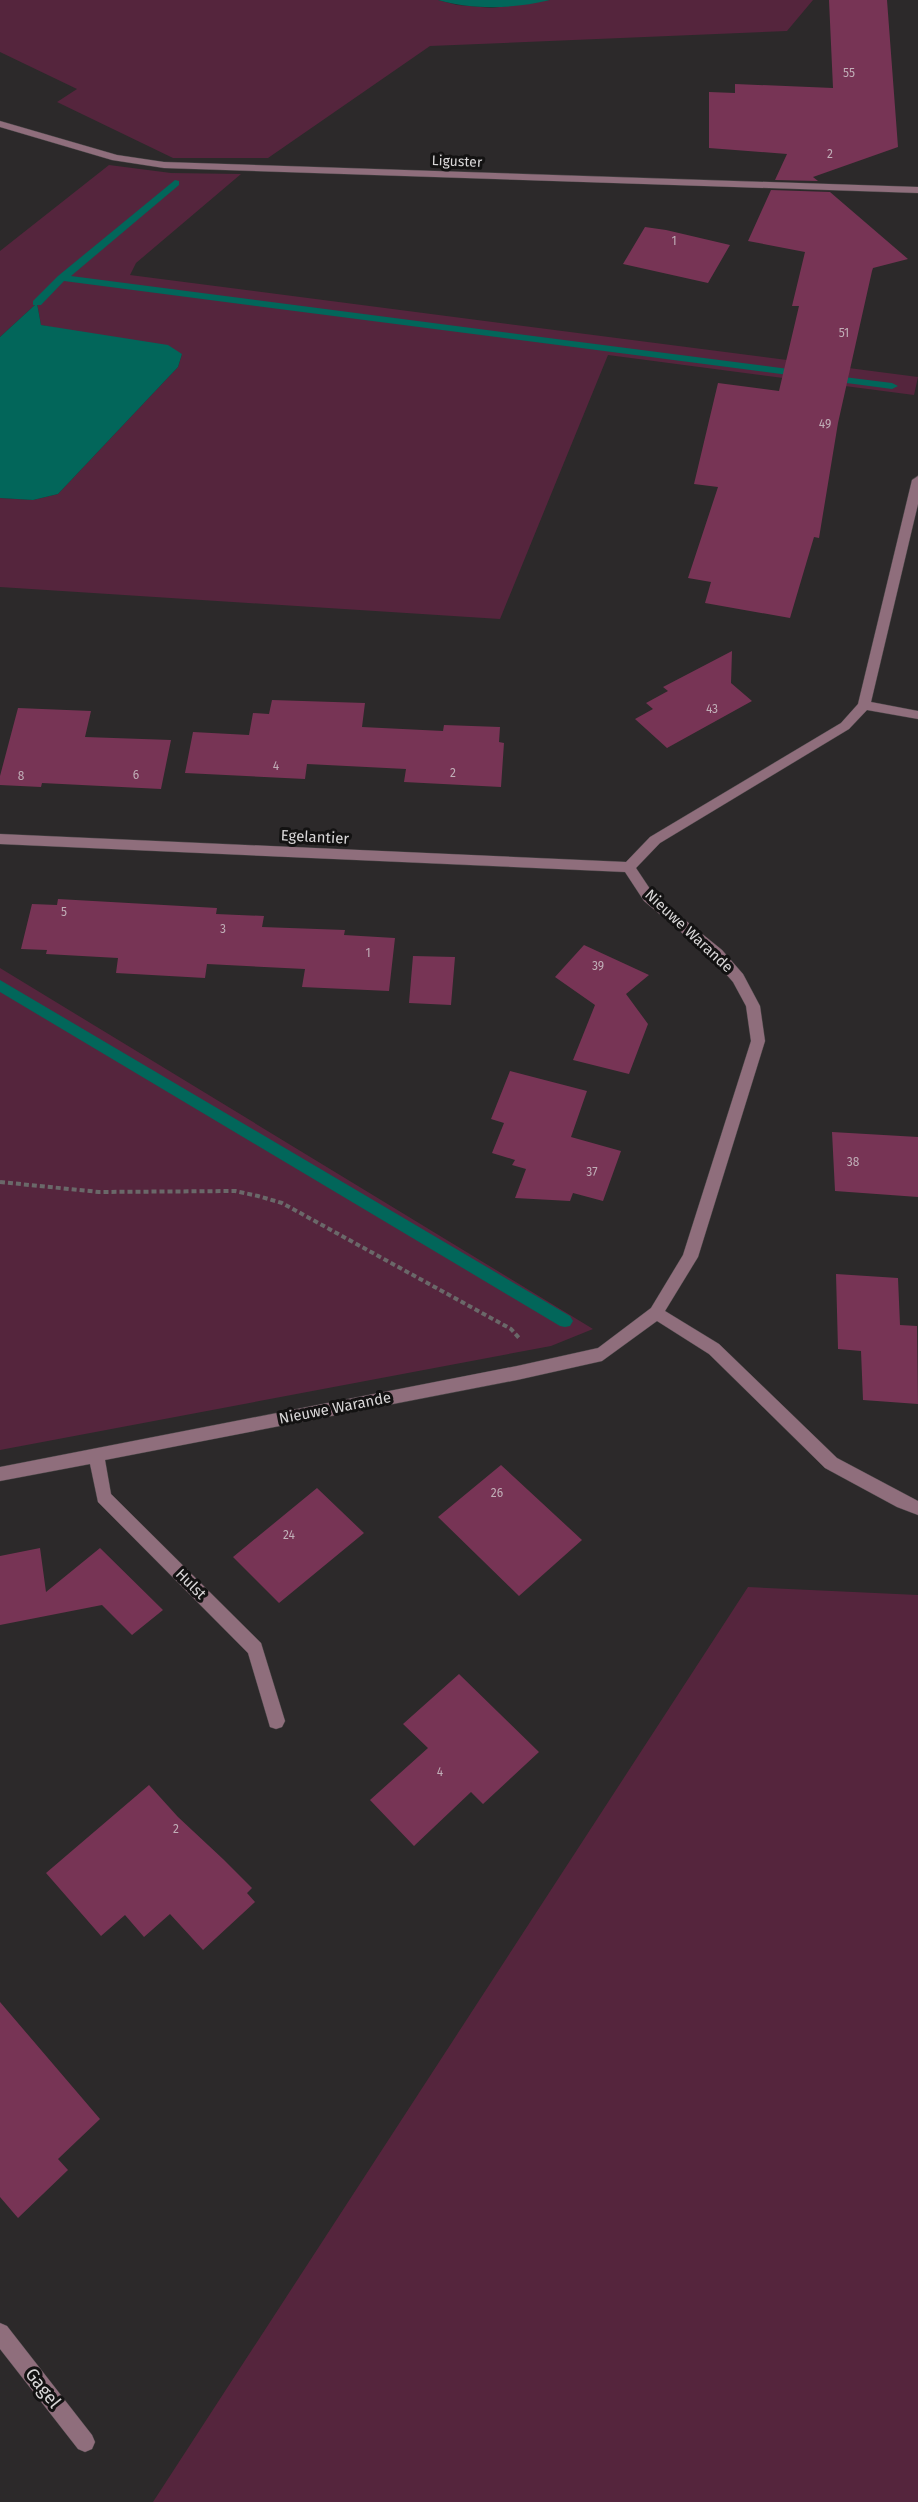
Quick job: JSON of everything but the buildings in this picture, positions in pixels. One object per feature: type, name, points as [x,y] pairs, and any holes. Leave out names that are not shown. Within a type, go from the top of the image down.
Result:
[{"type":"street","name":"Liguster","points":[[0,124],[116,158],[164,165],[918,190]]},
{"type":"street","points":[[629,867],[655,840],[823,740],[844,726],[864,705],[918,480]]},
{"type":"street","points":[[864,705],[918,715]]},
{"type":"street","name":"Egelantier","points":[[0,839],[629,867]]},
{"type":"street","name":"Nieuwe Warande","points":[[0,1474],[537,1369],[602,1354],[656,1313],[690,1257],[758,1041],[753,1006],[738,978],[717,954],[649,898],[629,867]]},
{"type":"street","points":[[656,1313],[714,1349],[831,1463],[903,1503],[918,1508]]},
{"type":"street","name":"Hulst","points":[[96,1455],[104,1497],[255,1649],[276,1721]]},
{"type":"street","name":"Gagel","points":[[0,2333],[85,2442]]},
{"type":"path","points":[[0,1182],[99,1192],[235,1191],[282,1203],[511,1329],[523,1343],[537,1369]]},
{"type":"shaded area","points":[[0,0],[438,0],[457,5],[492,8],[550,0],[813,0],[787,31],[430,46],[268,158],[173,158],[57,102],[77,89],[0,52]]},
{"type":"shaded area","points":[[438,0],[550,0],[522,5],[480,7]]},
{"type":"shaded area","points":[[109,165],[171,173],[241,174],[136,263],[130,275],[918,377],[914,395],[608,355],[500,619],[0,587],[0,498],[33,500],[58,494],[178,367],[182,354],[41,325],[37,303],[0,337],[0,251]]},
{"type":"shaded area","points":[[37,303],[41,325],[168,345],[182,354],[178,367],[58,494],[33,500],[0,498],[0,337]]},
{"type":"shaded area","points":[[0,968],[593,1329],[551,1346],[0,1450]]},
{"type":"shaded area","points":[[748,1587],[918,1595],[918,2502],[153,2502]]},
{"type":"waterway","points":[[62,278],[175,183]]},
{"type":"waterway","points":[[37,303],[62,278]]},
{"type":"waterway","points":[[62,278],[804,374]]},
{"type":"waterway","points":[[828,378],[892,386]]},
{"type":"waterway","points":[[0,985],[565,1321]]}]
